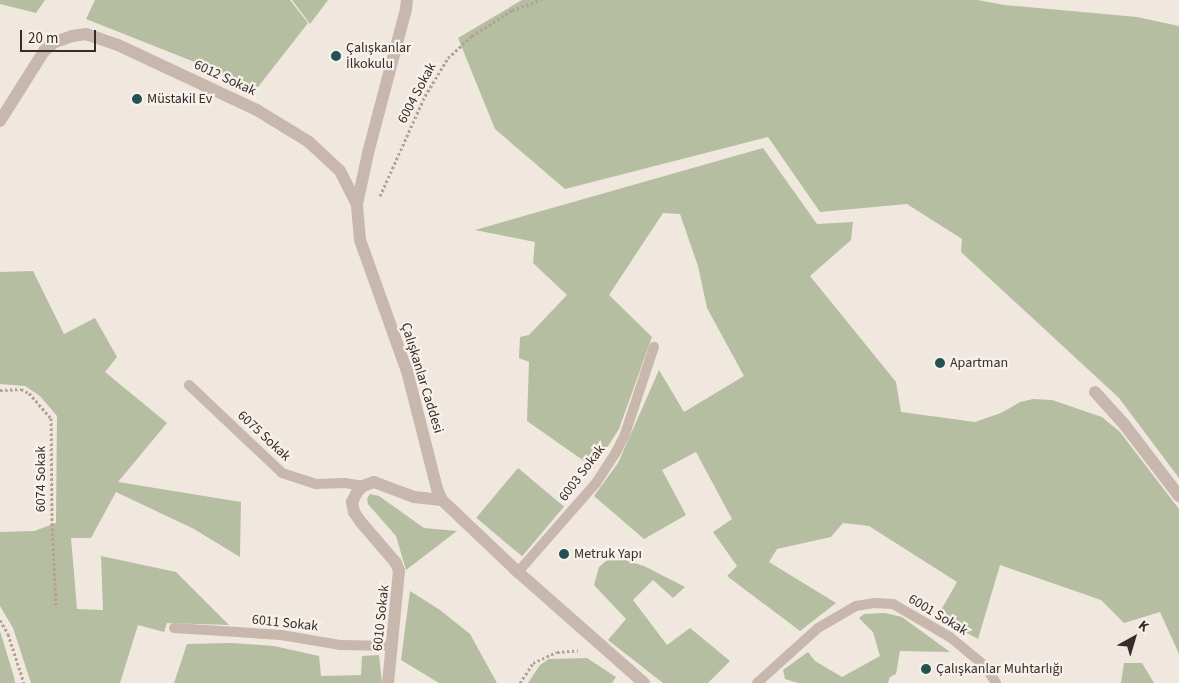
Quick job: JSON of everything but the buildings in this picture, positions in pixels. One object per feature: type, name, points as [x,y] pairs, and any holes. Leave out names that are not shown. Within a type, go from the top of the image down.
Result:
[{"type":"street","name":"Çalışkanlar Caddesi","points":[[407,0],[357,204],[360,240],[407,371],[437,489],[442,500],[518,572],[644,683]]},
{"type":"street","name":"6012 Sokak","points":[[0,121],[44,52],[55,42],[72,36],[86,34],[118,45],[257,110],[302,138],[331,160],[340,171],[357,204]]},
{"type":"street","points":[[1095,392],[1124,424],[1179,496]]},
{"type":"street","points":[[363,486],[374,482],[414,497],[442,500]]},
{"type":"street","name":"6010 Sokak","points":[[363,486],[356,492],[352,502],[354,512],[373,538],[396,563],[399,571],[388,683]]},
{"type":"lane","name":"6003 Sokak","points":[[518,572],[596,482],[615,454],[625,434],[654,347]]},
{"type":"lane","name":"6075 Sokak","points":[[189,385],[282,473],[316,484],[345,483],[363,486]]},
{"type":"lane","name":"6001 Sokak","points":[[758,683],[818,628],[856,606],[874,603],[893,604],[950,637],[985,666],[996,683]]},
{"type":"lane","name":"6011 Sokak","points":[[174,628],[281,635],[341,645],[392,646]]},
{"type":"path","name":"6004 Sokak","points":[[377,204],[425,96],[448,58],[472,36],[512,10],[541,0]]},
{"type":"path","name":"6074 Sokak","points":[[0,390],[21,388],[29,393],[51,418],[52,528],[56,605]]},
{"type":"path","points":[[0,620],[8,634],[24,683]]},
{"type":"path","points":[[520,683],[532,663],[542,658],[557,652],[601,647]]},
{"type":"green space","points":[[0,0],[45,0],[36,13],[0,4]]},
{"type":"green space","points":[[95,0],[290,0],[308,23],[258,87],[86,19]]},
{"type":"green space","points":[[292,0],[328,0],[310,24]]},
{"type":"green space","points":[[522,0],[978,0],[1004,5],[1137,17],[1179,26],[1179,478],[1119,398],[961,252],[962,239],[907,204],[820,212],[768,137],[565,189],[495,129],[458,38]]},
{"type":"green space","points":[[763,148],[817,224],[853,222],[851,240],[810,276],[896,382],[901,412],[975,422],[1001,413],[1020,402],[1033,399],[1052,400],[1102,417],[1120,432],[1179,509],[1179,654],[1160,612],[1124,623],[1101,600],[1000,565],[978,639],[937,617],[957,582],[869,526],[843,523],[831,537],[777,549],[769,562],[836,603],[800,631],[727,576],[737,566],[713,532],[732,519],[696,452],[662,470],[686,515],[644,539],[594,496],[618,463],[659,370],[684,412],[744,376],[707,308],[698,266],[680,214],[663,213],[609,295],[652,337],[619,429],[594,468],[527,421],[529,362],[519,358],[520,337],[529,335],[567,295],[533,263],[535,242],[475,230]]},
{"type":"green space","points":[[33,271],[64,334],[95,318],[117,357],[105,372],[167,423],[118,482],[241,502],[240,557],[194,529],[116,492],[91,538],[71,538],[77,609],[103,610],[101,556],[176,572],[229,625],[167,623],[164,632],[138,625],[120,683],[31,683],[13,628],[0,606],[0,532],[34,531],[56,523],[57,416],[40,396],[25,386],[0,384],[0,272]]},
{"type":"green space","points":[[518,468],[564,507],[522,556],[476,518]]},
{"type":"green space","points":[[370,494],[379,496],[424,528],[457,531],[406,570],[396,536],[368,504],[367,499]]},
{"type":"green space","points":[[612,556],[644,566],[685,587],[673,598],[653,580],[633,600],[667,645],[690,628],[730,661],[708,683],[663,683],[608,640],[626,619],[594,585],[599,567]]},
{"type":"green space","points":[[410,591],[440,610],[470,634],[497,683],[439,683],[401,660]]},
{"type":"green space","points":[[885,613],[902,617],[950,652],[900,651],[896,674],[890,677],[888,683],[798,683],[785,679],[783,670],[808,652],[815,661],[842,677],[880,656],[873,632],[859,618],[864,614]]},
{"type":"green space","points":[[0,631],[14,677],[15,683],[0,683]]},
{"type":"green space","points":[[232,643],[274,646],[319,656],[321,676],[361,675],[362,656],[379,655],[382,683],[174,683],[187,644]]},
{"type":"green space","points":[[587,658],[616,677],[612,683],[528,683],[540,665],[549,659]]},
{"type":"green space","points":[[1124,663],[1142,663],[1154,683],[1121,683]]},
{"type":"place","name":"Çalışkanlar İlkokulu","points":[[336,56]]},
{"type":"place","name":"Müstakil Ev","points":[[137,99]]},
{"type":"place","name":"Apartman","points":[[940,363]]},
{"type":"place","name":"Metruk Yapı","points":[[564,554]]},
{"type":"place","name":"Çalışkanlar Muhtarlığı","points":[[926,669]]}]
